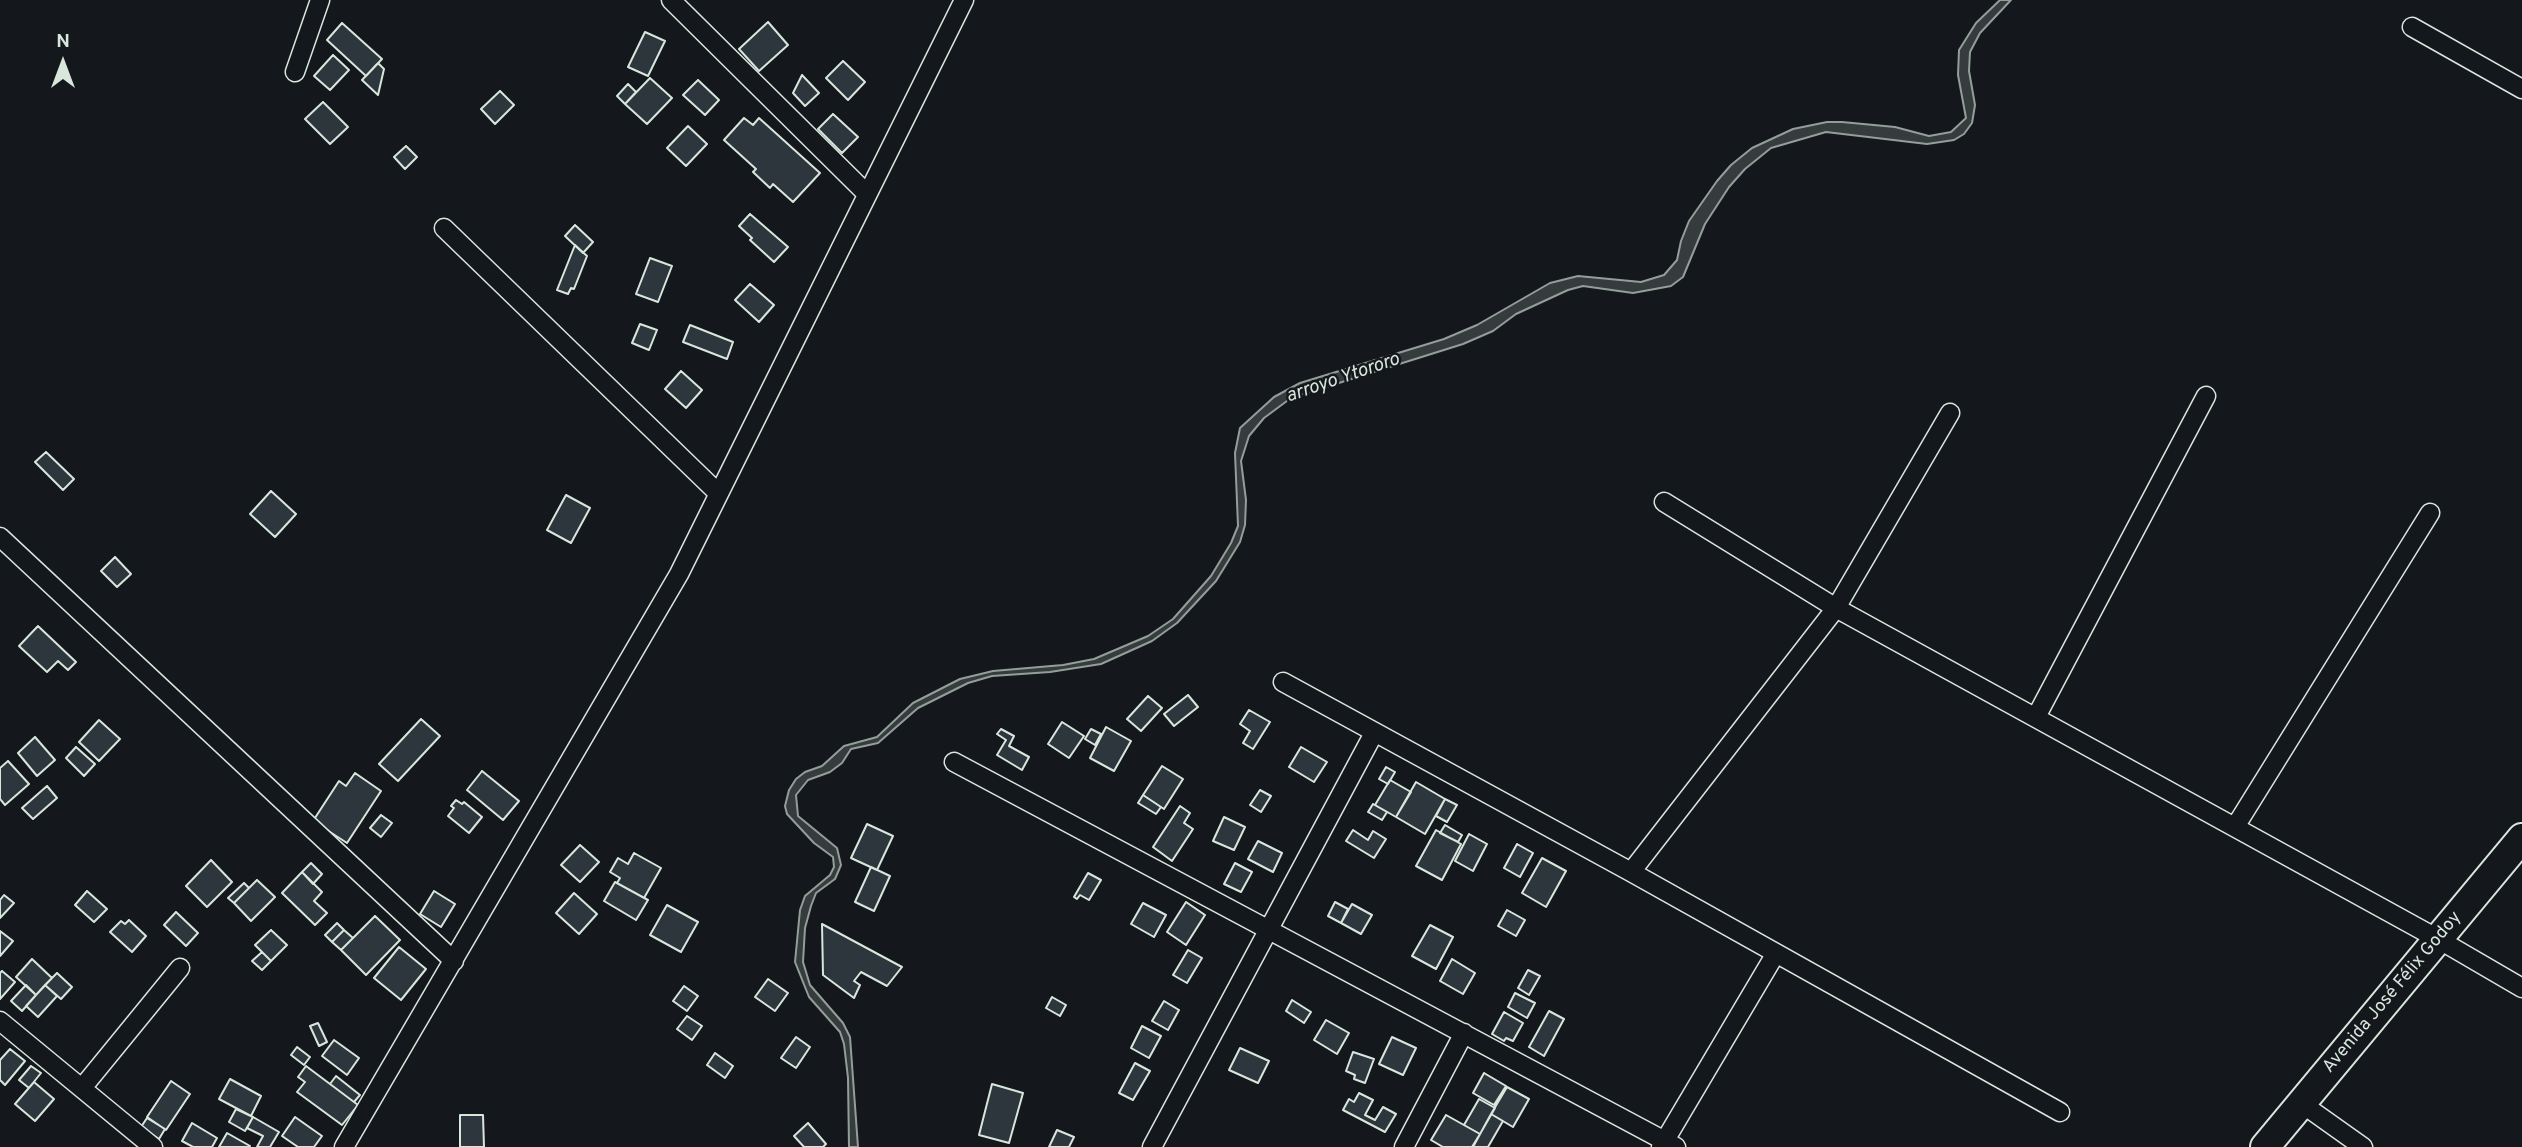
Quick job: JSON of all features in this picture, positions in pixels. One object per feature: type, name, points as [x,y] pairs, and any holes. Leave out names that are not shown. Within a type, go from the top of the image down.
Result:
[{"type":"main road","name":"Avenida José Félix Godoy","points":[[2265,1147],[2522,838]]},
{"type":"street","points":[[295,72],[320,0]]},
{"type":"street","points":[[671,0],[867,194]]},
{"type":"street","points":[[344,1147],[679,574],[964,0]]},
{"type":"street","points":[[2412,27],[2522,89]]},
{"type":"street","points":[[444,228],[718,493]]},
{"type":"street","points":[[2036,717],[2206,396]]},
{"type":"street","points":[[1631,872],[1836,608],[1950,413]]},
{"type":"street","points":[[1664,502],[1836,608],[2438,939],[2522,988]]},
{"type":"street","points":[[2235,827],[2430,513]]},
{"type":"street","points":[[0,537],[454,961]]},
{"type":"street","points":[[1283,682],[1631,872],[2060,1112]]},
{"type":"street","points":[[1152,1147],[1374,733]]},
{"type":"street","points":[[954,762],[1464,1033],[1667,1145],[1776,953]]},
{"type":"street","points":[[82,1088],[180,968]]},
{"type":"street","points":[[0,1021],[153,1147]]},
{"type":"street","points":[[1404,1147],[1464,1033]]},
{"type":"street","points":[[2301,1103],[2363,1147]]},
{"type":"water","name":"arroyo Ytororo","points":[[2000,0],[2011,0],[1980,33],[1970,52],[1969,71],[1975,105],[1972,123],[1964,134],[1954,140],[1927,144],[1826,132],[1771,148],[1745,169],[1729,187],[1705,224],[1683,277],[1671,286],[1633,293],[1583,286],[1568,290],[1516,314],[1493,331],[1463,344],[1291,398],[1264,418],[1249,436],[1241,461],[1246,500],[1245,525],[1240,542],[1216,581],[1177,623],[1152,641],[1101,664],[1050,672],[992,676],[968,683],[918,708],[878,743],[851,749],[842,763],[830,772],[808,780],[796,795],[798,816],[837,848],[841,865],[835,879],[816,893],[805,928],[803,962],[810,985],[843,1023],[850,1037],[858,1147],[849,1147],[848,1078],[844,1044],[840,1032],[809,997],[795,962],[800,910],[805,896],[830,875],[834,867],[833,857],[814,843],[787,814],[785,806],[789,790],[796,779],[805,772],[822,766],[844,746],[877,737],[913,703],[960,679],[993,671],[1063,665],[1094,659],[1148,636],[1173,619],[1211,576],[1231,543],[1238,526],[1235,453],[1240,428],[1274,397],[1300,383],[1444,339],[1477,325],[1550,283],[1578,276],[1641,282],[1664,275],[1677,260],[1689,221],[1731,165],[1752,148],[1793,129],[1827,122],[1842,122],[1895,127],[1929,136],[1951,132],[1966,118],[1958,75],[1959,50],[1976,23]]},
{"type":"building","points":[[768,22],[788,45],[759,71],[739,49]]},
{"type":"building","points":[[342,23],[382,59],[366,76],[327,40]]},
{"type":"building","points":[[645,32],[665,41],[648,76],[628,67]]},
{"type":"building","points":[[333,55],[349,70],[330,90],[314,76]]},
{"type":"building","points":[[843,61],[865,82],[848,100],[826,78]]},
{"type":"building","points":[[378,63],[384,69],[378,95],[362,80]]},
{"type":"building","points":[[802,75],[819,93],[805,106],[793,93]]},
{"type":"building","points":[[650,78],[672,98],[647,124],[625,104]]},
{"type":"building","points":[[698,80],[719,100],[705,115],[683,95]]},
{"type":"building","points":[[628,84],[636,92],[625,104],[617,96]]},
{"type":"building","points":[[500,91],[514,105],[495,124],[481,109]]},
{"type":"building","points":[[323,102],[348,127],[330,144],[305,119]]},
{"type":"building","points":[[833,114],[858,137],[842,153],[818,129]]},
{"type":"building","points":[[744,118],[753,125],[759,118],[820,173],[793,202],[773,184],[770,188],[753,172],[756,169],[724,140]]},
{"type":"building","points":[[688,126],[707,144],[686,166],[667,148]]},
{"type":"building","points":[[406,146],[417,157],[405,169],[394,157]]},
{"type":"building","points":[[750,214],[788,247],[774,262],[739,226]]},
{"type":"building","points":[[575,225],[593,242],[583,253],[565,236]]},
{"type":"building","points":[[575,245],[587,256],[574,289],[571,288],[568,294],[557,290]]},
{"type":"building","points":[[650,258],[672,266],[658,302],[636,294]]},
{"type":"building","points":[[750,284],[774,305],[759,322],[735,300]]},
{"type":"building","points":[[640,324],[657,330],[649,350],[632,343]]},
{"type":"building","points":[[690,325],[733,342],[727,359],[683,342]]},
{"type":"building","points":[[681,371],[702,390],[686,408],[665,389]]},
{"type":"building","points":[[46,452],[74,479],[63,490],[35,462]]},
{"type":"building","points":[[271,491],[296,514],[275,537],[250,514]]},
{"type":"building","points":[[566,495],[590,508],[571,543],[547,530]]},
{"type":"building","points":[[115,557],[131,574],[117,587],[101,571]]},
{"type":"building","points":[[38,626],[76,662],[68,670],[58,661],[47,672],[19,646]]},
{"type":"building","points":[[1188,695],[1198,707],[1174,726],[1164,714]]},
{"type":"building","points":[[1148,696],[1162,708],[1141,731],[1127,719]]},
{"type":"building","points":[[1249,710],[1270,722],[1253,749],[1243,743],[1250,731],[1240,724]]},
{"type":"building","points":[[421,719],[440,736],[398,781],[379,764]]},
{"type":"building","points":[[99,720],[120,739],[99,761],[79,742]]},
{"type":"building","points":[[1062,722],[1084,736],[1069,758],[1048,744]]},
{"type":"building","points":[[1106,727],[1131,741],[1114,771],[1090,758]]},
{"type":"building","points":[[1001,729],[1014,736],[1009,746],[1029,757],[1022,770],[997,755],[1006,740],[997,734]]},
{"type":"building","points":[[1091,729],[1101,734],[1095,745],[1085,739]]},
{"type":"building","points":[[35,737],[55,760],[37,776],[18,753]]},
{"type":"building","points":[[76,747],[95,764],[84,776],[66,758]]},
{"type":"building","points":[[1301,747],[1327,762],[1314,782],[1289,767]]},
{"type":"building","points":[[8,761],[29,784],[5,805],[0,799],[0,768]]},
{"type":"building","points":[[1162,766],[1183,779],[1164,809],[1143,795]]},
{"type":"building","points":[[1386,767],[1395,772],[1388,784],[1379,779]]},
{"type":"building","points":[[482,771],[519,801],[503,820],[467,790]]},
{"type":"building","points":[[355,773],[381,791],[347,843],[313,821],[339,781],[346,786]]},
{"type":"building","points":[[1390,780],[1411,792],[1396,817],[1375,805]]},
{"type":"building","points":[[1416,782],[1445,799],[1425,834],[1396,817]]},
{"type":"building","points":[[47,786],[57,798],[33,819],[22,808]]},
{"type":"building","points":[[1260,790],[1271,796],[1261,812],[1250,805]]},
{"type":"building","points":[[1143,795],[1161,807],[1156,814],[1138,803]]},
{"type":"building","points":[[1445,799],[1457,805],[1447,822],[1436,816]]},
{"type":"building","points":[[456,800],[462,804],[464,802],[482,817],[469,833],[448,816]]},
{"type":"building","points":[[1373,804],[1387,812],[1382,820],[1368,812]]},
{"type":"building","points":[[1180,806],[1190,813],[1184,823],[1193,829],[1172,861],[1153,847]]},
{"type":"building","points":[[381,815],[392,823],[381,837],[370,828]]},
{"type":"building","points":[[1224,817],[1245,827],[1234,850],[1213,841]]},
{"type":"building","points":[[867,824],[893,836],[877,870],[851,858]]},
{"type":"building","points":[[1445,825],[1462,835],[1458,842],[1440,833]]},
{"type":"building","points":[[1353,830],[1368,840],[1373,831],[1386,839],[1374,858],[1346,841]]},
{"type":"building","points":[[1436,830],[1461,844],[1442,880],[1416,866]]},
{"type":"building","points":[[1469,834],[1487,844],[1473,871],[1455,861]]},
{"type":"building","points":[[1258,841],[1282,853],[1273,872],[1248,859]]},
{"type":"building","points":[[1517,844],[1533,853],[1520,877],[1504,868]]},
{"type":"building","points":[[580,845],[599,862],[580,882],[561,865]]},
{"type":"building","points":[[634,853],[661,868],[644,898],[617,883],[620,878],[610,872],[618,858],[628,864]]},
{"type":"building","points":[[1542,858],[1566,871],[1546,907],[1522,893]]},
{"type":"building","points":[[211,860],[232,882],[207,907],[186,886]]},
{"type":"building","points":[[311,863],[322,874],[313,884],[302,872]]},
{"type":"building","points":[[1235,863],[1252,872],[1241,892],[1224,884]]},
{"type":"building","points":[[871,867],[890,876],[874,911],[855,902]]},
{"type":"building","points":[[302,872],[322,892],[314,901],[327,913],[315,925],[282,893]]},
{"type":"building","points":[[1088,873],[1101,880],[1089,900],[1080,895],[1077,899],[1074,897]]},
{"type":"building","points":[[257,880],[275,897],[251,921],[234,903]]},
{"type":"building","points":[[615,882],[648,900],[636,920],[604,901]]},
{"type":"building","points":[[244,883],[249,888],[234,903],[228,898]]},
{"type":"building","points":[[87,891],[107,909],[94,922],[75,905]]},
{"type":"building","points":[[434,891],[455,904],[441,927],[420,914]]},
{"type":"building","points":[[574,893],[597,914],[579,934],[556,913]]},
{"type":"building","points":[[4,895],[14,903],[0,918],[0,900]]},
{"type":"building","points":[[1186,902],[1205,915],[1186,945],[1167,932]]},
{"type":"building","points":[[1335,902],[1348,909],[1341,923],[1328,916]]},
{"type":"building","points":[[1143,903],[1166,915],[1154,937],[1131,924]]},
{"type":"building","points":[[1352,904],[1372,915],[1361,934],[1341,923]]},
{"type":"building","points":[[667,905],[698,922],[681,952],[650,935]]},
{"type":"building","points":[[1507,910],[1525,920],[1516,936],[1498,926]]},
{"type":"building","points":[[176,912],[198,933],[186,946],[164,925]]},
{"type":"building","points":[[375,916],[400,940],[366,975],[341,950]]},
{"type":"building","points":[[129,920],[146,936],[132,952],[110,932],[121,921],[125,924]]},
{"type":"building","points":[[337,923],[344,930],[332,942],[325,935]]},
{"type":"building","points":[[822,924],[902,967],[887,986],[861,972],[854,981],[860,985],[854,998],[823,975]]},
{"type":"building","points":[[1430,925],[1453,937],[1436,969],[1412,956]]},
{"type":"building","points":[[271,930],[287,945],[271,961],[255,945]]},
{"type":"building","points":[[344,930],[353,938],[341,950],[332,942]]},
{"type":"building","points":[[0,931],[13,941],[0,956]]},
{"type":"building","points":[[399,947],[426,969],[401,1000],[374,978]]},
{"type":"building","points":[[1188,950],[1202,958],[1187,983],[1173,975]]},
{"type":"building","points":[[262,952],[271,961],[262,970],[252,961]]},
{"type":"building","points":[[32,959],[52,978],[36,995],[16,977]]},
{"type":"building","points":[[1452,959],[1475,973],[1463,994],[1440,981]]},
{"type":"building","points":[[1528,970],[1540,976],[1529,995],[1518,988]]},
{"type":"building","points":[[2,971],[15,982],[0,999],[0,973]]},
{"type":"building","points":[[57,973],[72,987],[61,999],[45,985]]},
{"type":"building","points":[[768,979],[788,993],[775,1011],[755,997]]},
{"type":"building","points":[[26,985],[36,995],[22,1011],[11,1001]]},
{"type":"building","points":[[45,985],[57,996],[38,1017],[26,1006]]},
{"type":"building","points":[[684,986],[698,996],[687,1011],[673,1001]]},
{"type":"building","points":[[1515,993],[1535,1003],[1527,1018],[1508,1007]]},
{"type":"building","points":[[1052,997],[1066,1005],[1060,1016],[1046,1008]]},
{"type":"building","points":[[1292,1000],[1311,1012],[1304,1023],[1286,1011]]},
{"type":"building","points":[[1164,1001],[1179,1010],[1168,1030],[1152,1021]]},
{"type":"building","points":[[1549,1011],[1564,1019],[1544,1056],[1529,1047]]},
{"type":"building","points":[[1504,1012],[1523,1023],[1513,1041],[1506,1038],[1504,1041],[1492,1034]]},
{"type":"building","points":[[687,1016],[702,1026],[692,1040],[677,1029]]},
{"type":"building","points":[[1326,1020],[1349,1033],[1337,1054],[1314,1040]]},
{"type":"building","points":[[318,1023],[327,1042],[319,1046],[310,1026]]},
{"type":"building","points":[[1142,1026],[1161,1036],[1149,1058],[1131,1048]]},
{"type":"building","points":[[796,1037],[810,1047],[796,1068],[781,1058]]},
{"type":"building","points":[[1392,1037],[1416,1048],[1403,1075],[1379,1064]]},
{"type":"building","points":[[334,1040],[359,1058],[347,1075],[322,1056]]},
{"type":"building","points":[[297,1047],[310,1057],[304,1065],[291,1055]]},
{"type":"building","points":[[1240,1048],[1269,1061],[1258,1083],[1229,1070]]},
{"type":"building","points":[[10,1049],[25,1061],[5,1085],[0,1080],[0,1060]]},
{"type":"building","points":[[1353,1052],[1374,1059],[1365,1083],[1354,1079],[1355,1075],[1346,1071]]},
{"type":"building","points":[[715,1053],[733,1066],[725,1078],[707,1065]]},
{"type":"building","points":[[1135,1063],[1150,1071],[1133,1100],[1119,1093]]},
{"type":"building","points":[[31,1066],[41,1073],[29,1088],[19,1080]]},
{"type":"building","points":[[306,1066],[358,1105],[342,1125],[297,1092],[305,1082],[298,1077]]},
{"type":"building","points":[[1484,1073],[1506,1086],[1494,1105],[1473,1093]]},
{"type":"building","points":[[336,1076],[360,1095],[354,1102],[330,1084]]},
{"type":"building","points":[[230,1079],[261,1096],[251,1116],[219,1099]]},
{"type":"building","points":[[171,1081],[190,1094],[166,1130],[147,1117]]},
{"type":"building","points":[[34,1082],[54,1099],[35,1121],[15,1104]]},
{"type":"building","points":[[992,1084],[1023,1093],[1009,1143],[979,1135]]},
{"type":"building","points":[[1507,1087],[1529,1099],[1513,1127],[1491,1114]]},
{"type":"building","points":[[1359,1093],[1373,1100],[1365,1115],[1375,1120],[1383,1107],[1396,1114],[1385,1132],[1343,1110],[1349,1099],[1354,1102]]},
{"type":"building","points":[[1479,1099],[1495,1108],[1480,1134],[1464,1125]]},
{"type":"building","points":[[236,1109],[253,1117],[245,1131],[229,1122]]},
{"type":"building","points":[[1491,1114],[1503,1121],[1488,1147],[1473,1147]]},
{"type":"building","points":[[460,1115],[483,1115],[484,1147],[460,1147]]},
{"type":"building","points":[[1446,1115],[1480,1134],[1472,1147],[1443,1147],[1431,1140]]},
{"type":"building","points":[[253,1117],[279,1132],[270,1147],[257,1147],[263,1136],[247,1128]]},
{"type":"building","points":[[295,1117],[322,1136],[314,1147],[298,1147],[282,1136]]},
{"type":"building","points":[[147,1118],[165,1129],[159,1139],[141,1127]]},
{"type":"building","points":[[192,1123],[217,1138],[212,1147],[193,1147],[182,1141]]},
{"type":"building","points":[[808,1123],[826,1144],[823,1147],[804,1147],[794,1136]]},
{"type":"building","points":[[1057,1130],[1074,1137],[1069,1147],[1049,1147]]},
{"type":"building","points":[[227,1133],[250,1146],[219,1147]]}]
